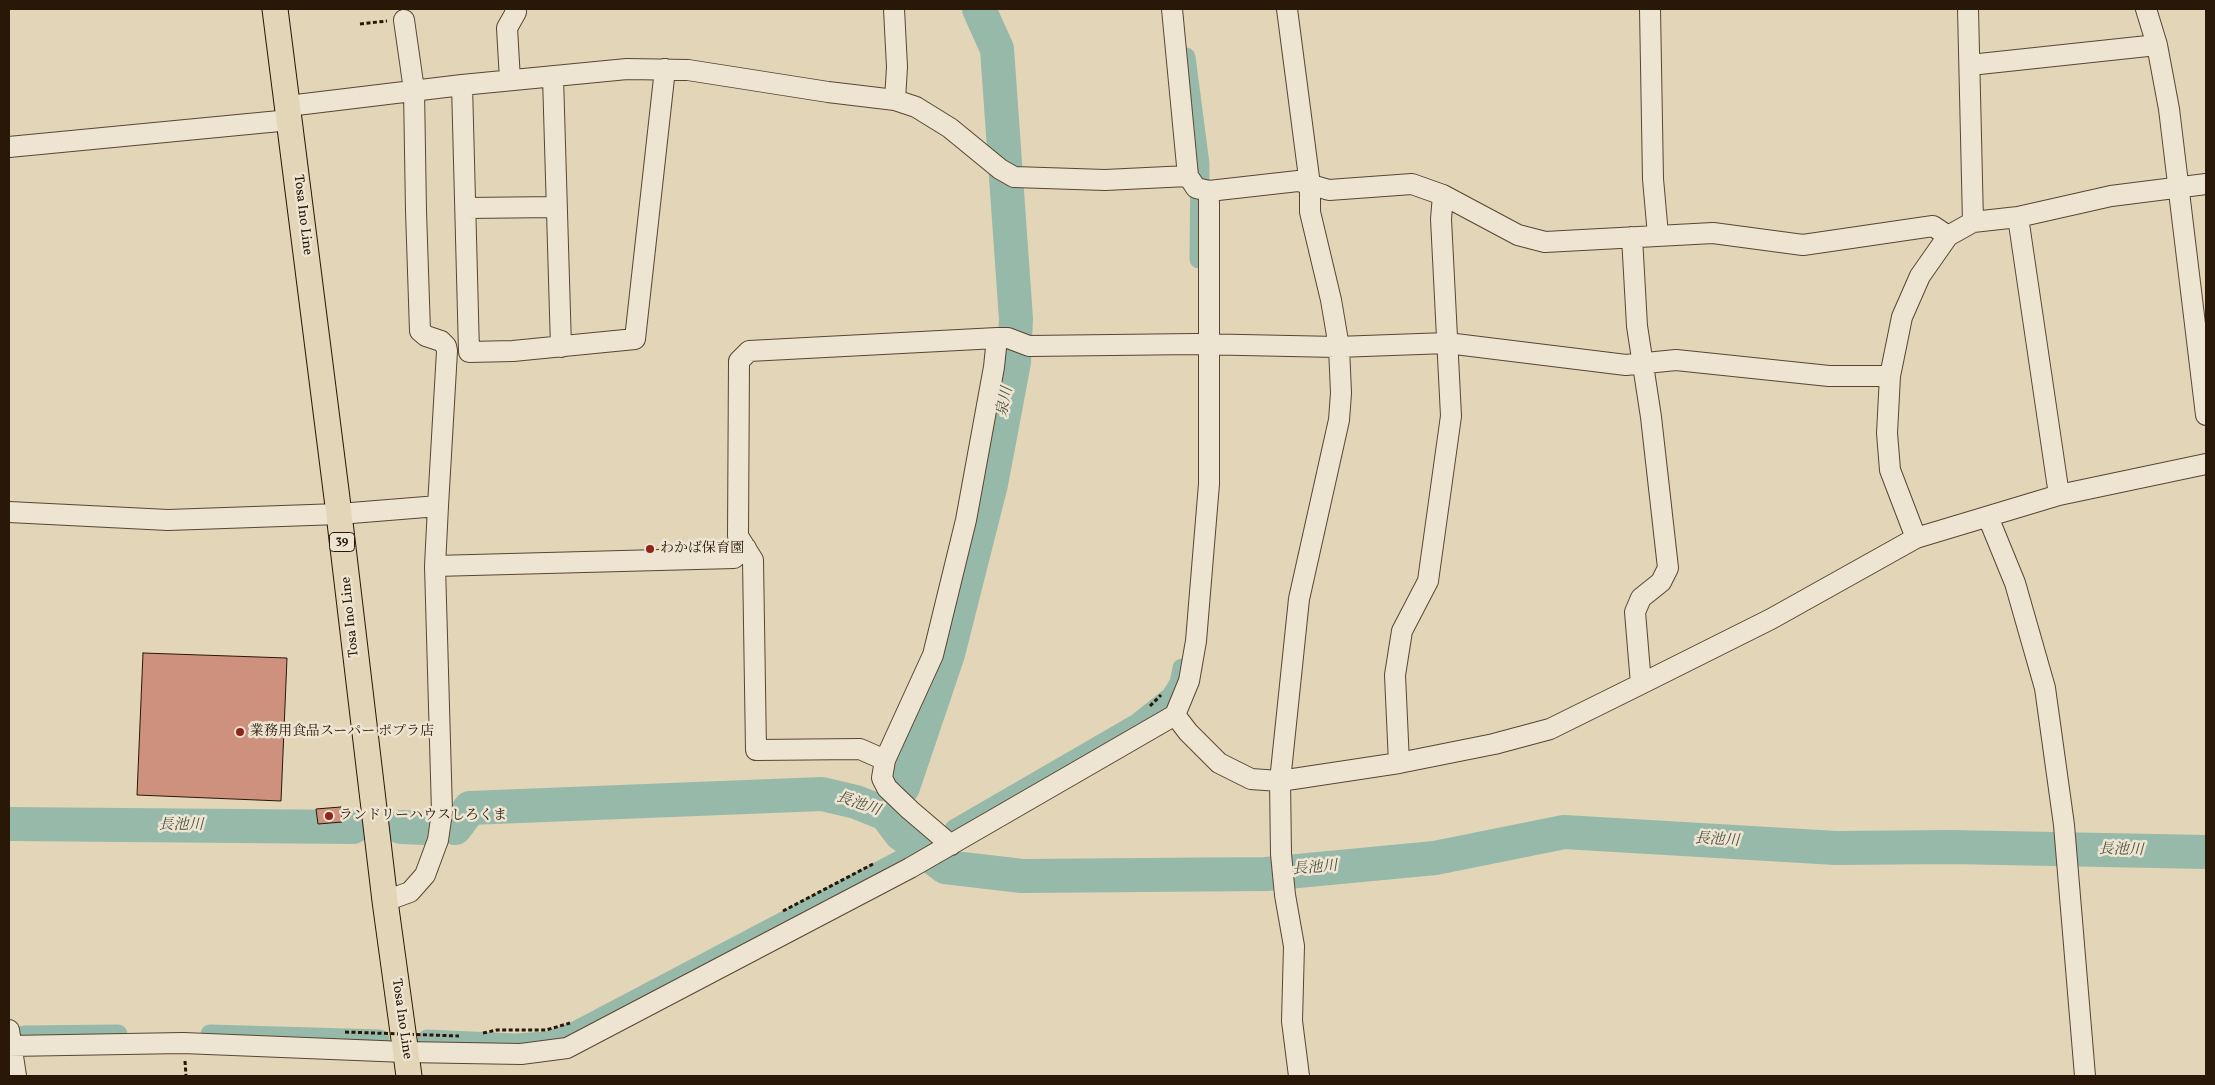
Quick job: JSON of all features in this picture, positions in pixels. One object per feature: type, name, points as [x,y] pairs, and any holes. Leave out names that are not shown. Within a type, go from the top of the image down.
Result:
[{"type":"main road","name":"Tosa Ino Line","points":[[275,9],[339,514],[385,901],[407,1064]]},
{"type":"street","points":[[510,80],[506,28],[516,12],[515,9]]},
{"type":"street","points":[[894,9],[897,67],[895,100]]},
{"type":"street","points":[[16,1076],[10,1041],[183,1043],[407,1064],[567,1048],[910,868],[1175,715],[1189,681],[1196,642],[1209,484],[1199,186],[1172,9]]},
{"type":"street","points":[[1287,9],[1310,184],[1310,212],[1331,300],[1339,347],[1341,392],[1339,420],[1299,599],[1280,782],[1281,854],[1285,895],[1294,946],[1292,1021],[1299,1076]]},
{"type":"street","points":[[1650,9],[1653,179],[1658,235]]},
{"type":"street","points":[[1968,9],[1973,222]]},
{"type":"street","points":[[2146,9],[2157,45],[2169,109],[2177,188],[2206,415]]},
{"type":"street","points":[[385,901],[410,892],[425,876],[438,840],[442,812],[435,566],[447,351],[446,346],[441,341],[426,336],[420,331],[414,90],[404,20]]},
{"type":"street","points":[[1970,65],[2157,45]]},
{"type":"street","points":[[9,147],[289,113],[414,90],[627,69],[665,68],[895,100],[916,107],[950,128],[1007,173],[1199,186],[1298,181],[1329,190],[1412,184],[1442,195],[1518,235],[1545,242],[1713,233],[1803,245],[1933,226],[1948,236]]},
{"type":"street","points":[[447,351],[469,352],[561,347],[635,339],[665,68]]},
{"type":"street","points":[[553,77],[561,347]]},
{"type":"street","points":[[462,85],[469,352]]},
{"type":"street","points":[[1916,538],[1890,470],[1887,433],[1890,376],[1902,316],[1920,276],[1948,236],[1973,222],[2018,217],[2111,196],[2206,184]]},
{"type":"street","points":[[1399,763],[1395,675],[1402,631],[1428,581],[1430,572],[1451,416],[1440,219],[1442,195]]},
{"type":"street","points":[[466,208],[556,207]]},
{"type":"street","points":[[2018,217],[2059,495]]},
{"type":"street","points":[[1632,237],[1637,326],[1651,417],[1668,568],[1661,582],[1642,598],[1635,612],[1641,684]]},
{"type":"street","points":[[946,848],[887,788],[882,778],[885,760],[933,655],[966,520],[993,376],[1010,340]]},
{"type":"street","points":[[885,760],[860,749],[756,750],[753,560],[738,536],[739,361],[749,351],[1010,340],[1339,347],[1447,343],[1626,365],[1676,360],[1829,376],[1890,376]]},
{"type":"street","points":[[1175,715],[1188,732],[1219,763],[1251,779],[1280,782],[1399,763],[1494,744],[1550,729],[1771,619],[1916,538],[2059,495],[2206,464]]},
{"type":"street","points":[[9,512],[168,520],[339,514],[438,506]]},
{"type":"street","points":[[1988,517],[2015,583],[2045,688],[2064,825],[2085,1076]]},
{"type":"street","points":[[435,566],[734,558],[746,548]]},
{"type":"path","points":[[360,24],[404,20]]},
{"type":"path","points":[[1142,710],[1157,701],[1166,688]]},
{"type":"path","points":[[778,914],[881,860]]},
{"type":"path","points":[[475,1034],[497,1030],[546,1030],[572,1023]]},
{"type":"path","points":[[345,1032],[467,1035]]},
{"type":"building","points":[[143,653],[287,658],[281,801],[137,795]]},
{"type":"building","points":[[341,807],[342,822],[318,824],[316,809]]},
{"type":"waterway","name":"泉川","points":[[903,787],[948,654],[991,484],[1014,362],[1016,319],[997,49],[979,9]]},
{"type":"waterway","points":[[1186,57],[1200,164],[1199,259]]},
{"type":"waterway","points":[[954,829],[1137,723],[1171,696],[1179,683],[1182,668]]},
{"type":"waterway","name":"長池川","points":[[455,828],[470,808],[822,794],[856,802],[886,814],[901,834],[945,867],[1022,876],[1266,874],[1435,858],[1564,832],[1836,848],[1951,847],[2206,852]]},
{"type":"waterway","name":"長池川","points":[[9,824],[353,827]]},
{"type":"waterway","name":"長池川","points":[[401,827],[425,828]]},
{"type":"waterway","points":[[427,1039],[515,1043],[546,1041],[573,1032],[928,845]]},
{"type":"waterway","points":[[24,1035],[118,1034]]},
{"type":"waterway","points":[[210,1034],[380,1039]]},
{"type":"place","name":"わかば保育園","points":[[650,549]]},
{"type":"place","name":"業務用食品スーパー ポプラ店","points":[[240,732]]},
{"type":"place","name":"ランドリーハウスしろくま","points":[[329,816]]}]
